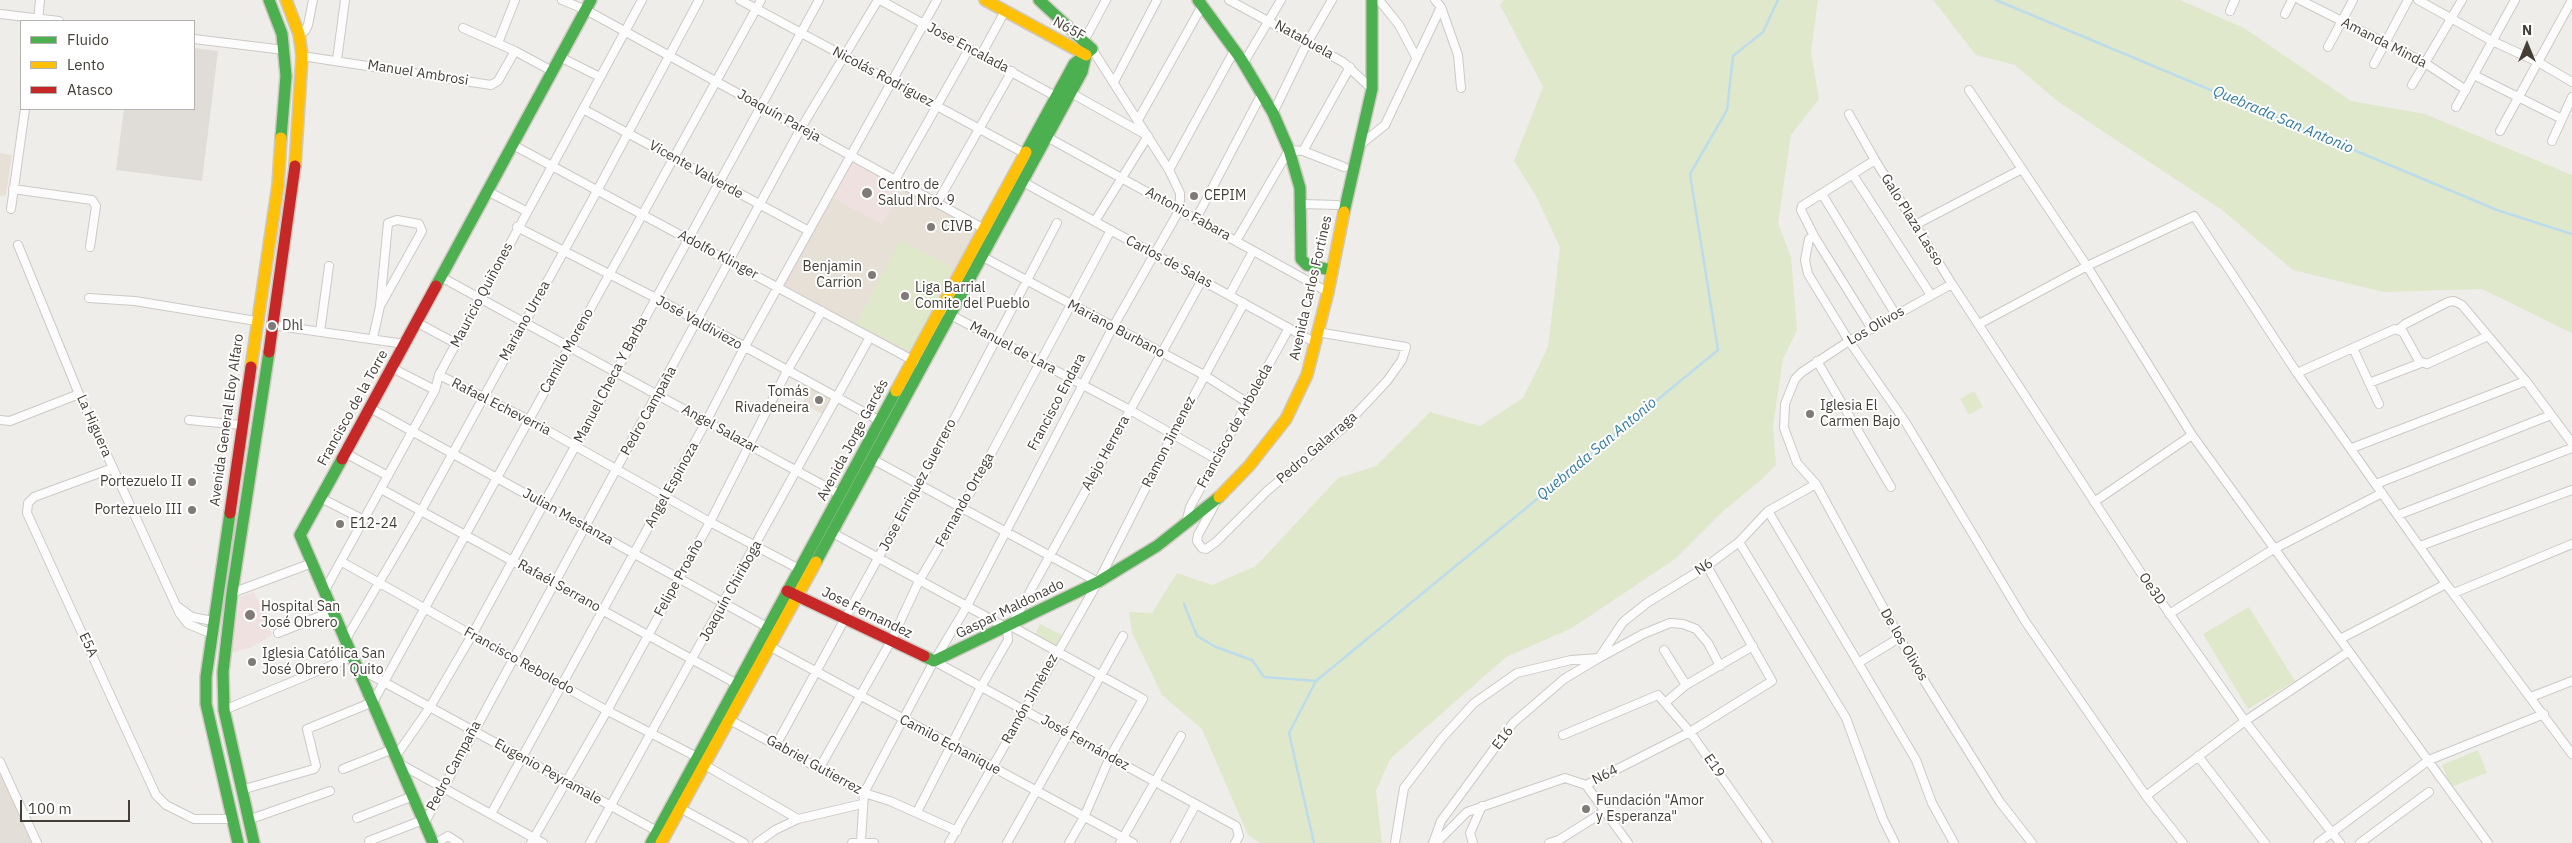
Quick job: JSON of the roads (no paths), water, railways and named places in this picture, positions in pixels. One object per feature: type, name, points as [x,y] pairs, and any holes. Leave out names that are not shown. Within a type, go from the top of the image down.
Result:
[{"type":"street","points":[[0,14],[38,20],[40,0]]},
{"type":"street","name":"Avenida General Eloy Alfaro","points":[[238,843],[206,704],[206,677],[256,321],[278,186],[286,84],[282,34],[269,0]]},
{"type":"street","points":[[254,843],[224,710],[223,672],[232,593],[294,184],[302,56],[299,34],[286,0]]},
{"type":"street","points":[[299,34],[305,31],[308,25],[313,0]]},
{"type":"street","points":[[337,60],[345,0]]},
{"type":"street","points":[[498,43],[515,0]]},
{"type":"street","name":"Joaquín Pareja","points":[[562,0],[588,5],[624,33],[762,106],[989,232]]},
{"type":"street","name":"Mauricio Quiñones","points":[[325,590],[435,390],[439,375],[526,211],[642,0]]},
{"type":"street","name":"Mariano Urrea","points":[[346,639],[421,511],[523,322],[598,191],[627,132],[699,0]]},
{"type":"street","name":"Nicolás Rodríguez","points":[[740,0],[1026,154]]},
{"type":"street","name":"Camilo Moreno","points":[[373,702],[761,0]]},
{"type":"street","name":"Manuel Checa Y Barba","points":[[396,756],[430,707],[472,635],[819,0]]},
{"type":"street","name":"Jose Encalada","points":[[879,0],[1057,97]]},
{"type":"street","name":"Pedro Campaña","points":[[423,822],[618,469],[801,128],[879,0]]},
{"type":"street","points":[[923,24],[937,0]]},
{"type":"street","name":"N65F","points":[[985,0],[1087,48]]},
{"type":"street","points":[[1087,48],[1106,0]]},
{"type":"street","points":[[1114,82],[1157,0]]},
{"type":"street","name":"Natabuela","points":[[1228,0],[1350,67],[1372,89]]},
{"type":"street","points":[[1244,64],[1281,0]]},
{"type":"street","points":[[1273,113],[1307,43],[1332,0]]},
{"type":"street","name":"Avenida Carlos Fortines","points":[[1098,582],[1186,525],[1219,497],[1249,466],[1286,419],[1307,375],[1315,337],[1328,292],[1331,270],[1372,89],[1372,0]]},
{"type":"street","points":[[1379,0],[1403,31],[1416,58]]},
{"type":"street","points":[[1435,0],[1441,7],[1458,55],[1461,88]]},
{"type":"street","points":[[2230,11],[2236,0]]},
{"type":"street","points":[[2285,14],[2292,0]]},
{"type":"street","name":"Amanda Minda","points":[[2300,0],[2425,63],[2466,90]]},
{"type":"street","points":[[2328,47],[2353,0]]},
{"type":"street","points":[[2374,64],[2408,0]]},
{"type":"street","points":[[2418,0],[2451,17],[2492,42],[2538,62],[2572,82]]},
{"type":"street","points":[[2412,84],[2462,0]]},
{"type":"street","points":[[2456,108],[2515,0]]},
{"type":"street","points":[[2500,131],[2572,0]]},
{"type":"street","points":[[1046,2],[1114,82],[1169,170],[1180,192],[1180,209]]},
{"type":"street","points":[[1138,120],[1200,3],[1244,64],[1273,113],[1289,150],[1300,188],[1302,204],[1301,259],[1307,265],[1331,270]]},
{"type":"street","name":"Francisco de la Torre","points":[[434,843],[423,822],[360,669],[305,550],[300,535],[588,5]]},
{"type":"street","points":[[1361,144],[1385,125],[1441,7]]},
{"type":"street","points":[[981,55],[1005,11]]},
{"type":"street","name":"Angel Espinoza","points":[[491,814],[706,422],[744,348],[923,24]]},
{"type":"street","points":[[463,28],[515,51],[552,72]]},
{"type":"street","points":[[195,39],[284,50]]},
{"type":"street","name":"Avenida Jorge Garcés","points":[[946,313],[982,258],[989,232],[1023,182],[1071,94],[1082,72],[1087,48]]},
{"type":"street","name":"Avenida Jorge Garcés","points":[[661,843],[680,808],[736,684],[767,627],[792,593],[831,532],[872,459],[918,364],[989,232],[1026,154],[1074,64],[1087,48]]},
{"type":"street","points":[[894,180],[968,49]]},
{"type":"street","name":"Manuel Ambrosi","points":[[302,56],[491,85],[498,81],[515,51]]},
{"type":"street","points":[[1169,170],[1234,51]]},
{"type":"street","points":[[560,57],[600,77]]},
{"type":"street","points":[[1303,151],[1350,67]]},
{"type":"street","points":[[937,203],[1012,71]]},
{"type":"street","points":[[2474,75],[2562,119]]},
{"type":"street","points":[[1969,90],[2087,266],[2192,435],[2272,550],[2429,760],[2488,843]]},
{"type":"street","points":[[1071,94],[1148,136]]},
{"type":"street","points":[[1196,219],[1261,95]]},
{"type":"street","points":[[2552,141],[2572,97]]},
{"type":"street","name":"Vicente Valverde","points":[[583,109],[675,156],[760,206],[808,231]]},
{"type":"street","points":[[11,209],[25,110]]},
{"type":"street","name":"Galo Plaza Lasso","points":[[1849,114],[1915,225],[1979,324]]},
{"type":"street","points":[[1095,221],[1120,177],[1148,136]]},
{"type":"street","name":"Antonio Fabara","points":[[1047,137],[1328,292]]},
{"type":"street","name":"Adolfo Klinger","points":[[512,145],[918,364]]},
{"type":"street","points":[[1289,150],[1303,151],[1344,167]]},
{"type":"street","points":[[1236,242],[1289,150]]},
{"type":"street","points":[[1872,329],[1814,236],[1801,210],[1802,206],[1875,160]]},
{"type":"street","points":[[1915,225],[2022,169]]},
{"type":"street","points":[[1853,175],[1931,295]]},
{"type":"street","name":"Carlos de Salas","points":[[1023,182],[1289,328],[1315,337],[1406,347]]},
{"type":"street","points":[[13,189],[92,200],[96,206],[90,247]]},
{"type":"street","points":[[487,191],[526,211]]},
{"type":"street","points":[[1822,194],[1896,315]]},
{"type":"street","points":[[1302,204],[1338,205]]},
{"type":"street","name":"Francisco Endara","points":[[861,842],[864,793],[934,661],[967,606],[1113,327],[1180,209]]},
{"type":"street","points":[[1979,324],[2087,266],[2194,216],[2297,372],[2382,493],[2446,584],[2572,754]]},
{"type":"street","points":[[373,338],[380,306],[388,226],[390,222],[417,223],[421,225],[422,231],[380,306]]},
{"type":"street","name":"Jose Enriquez Guerrero","points":[[776,744],[879,558],[1057,223]]},
{"type":"street","name":"José Valdiviezo","points":[[518,227],[656,298],[880,421]]},
{"type":"street","name":"Fernando Ortega","points":[[819,769],[891,641],[919,581],[962,508],[1111,230]]},
{"type":"street","points":[[1814,236],[1809,239],[1806,253],[1808,274],[1849,341],[1906,423],[2025,620],[2146,796],[2183,843]]},
{"type":"street","name":"La Higuera","points":[[18,245],[79,394],[180,614],[188,624],[212,634]]},
{"type":"street","points":[[1230,294],[1253,251]]},
{"type":"street","name":"Mariano Burbano","points":[[982,258],[1162,352],[1204,375],[1248,403]]},
{"type":"street","points":[[320,332],[329,266]]},
{"type":"street","name":"Angel Salazar","points":[[441,277],[841,496]]},
{"type":"street","name":"Alejo Herrera","points":[[917,812],[981,687],[1008,640],[1009,627],[1202,280]]},
{"type":"street","name":"Los Olivos","points":[[1802,372],[1849,341],[1952,284]]},
{"type":"street","points":[[89,298],[135,301],[256,321]]},
{"type":"street","points":[[2297,372],[2390,330],[2399,329],[2405,324],[2454,301],[2462,305],[2526,381],[2572,443]]},
{"type":"street","name":"Ramon Jimenez","points":[[1098,582],[1172,436],[1244,302]]},
{"type":"street","name":"Felipe Proaño","points":[[533,840],[608,709],[710,522],[787,371],[822,311]]},
{"type":"street","name":"Manuel de Lara","points":[[946,313],[1130,410],[1172,436],[1216,459]]},
{"type":"street","points":[[416,322],[457,344]]},
{"type":"street","name":"Oe3D","points":[[1979,324],[2169,614],[2245,721],[2340,843]]},
{"type":"street","points":[[272,325],[373,338],[404,344]]},
{"type":"street","name":"Francisco de Arboleda","points":[[1186,525],[1190,507],[1289,328]]},
{"type":"street","points":[[2399,329],[2403,332],[2421,363]]},
{"type":"street","points":[[2369,383],[2421,363],[2433,362],[2488,336]]},
{"type":"street","name":"Joaquín Chiriboga","points":[[590,843],[653,733],[870,337]]},
{"type":"street","name":"Pedro Galarraga","points":[[1219,497],[1200,528],[1197,541],[1202,548],[1206,549],[1216,542],[1267,491],[1335,435],[1376,394],[1402,360],[1406,347]]},
{"type":"street","points":[[2353,348],[2379,404]]},
{"type":"street","points":[[1816,361],[1892,487]]},
{"type":"street","name":"Avenida Jorge Garcés","points":[[651,843],[700,761],[728,719],[769,646],[792,593],[799,569],[841,496],[880,421],[918,364]]},
{"type":"street","points":[[392,368],[435,390]]},
{"type":"street","name":"De los Olivos","points":[[1802,372],[1795,378],[1786,404],[1784,428],[1797,463],[1816,484],[1899,638],[2000,802],[2032,843]]},
{"type":"street","name":"Rafael Echeverria","points":[[439,375],[529,420],[666,495],[710,522],[799,569]]},
{"type":"street","points":[[2352,448],[2526,381]]},
{"type":"street","points":[[0,420],[10,421],[79,394]]},
{"type":"street","name":"Julian Mestanza","points":[[370,408],[767,627]]},
{"type":"street","points":[[2376,484],[2551,415]]},
{"type":"street","points":[[188,420],[241,425]]},
{"type":"street","points":[[2094,502],[2192,435]]},
{"type":"street","points":[[2398,515],[2572,448]]},
{"type":"street","points":[[345,454],[388,476]]},
{"type":"street","points":[[872,459],[1098,582]]},
{"type":"street","name":"E5A","points":[[113,468],[34,497],[28,503],[27,513],[156,795],[166,806],[194,819],[232,819]]},
{"type":"street","name":"N6","points":[[1599,658],[1623,622],[1655,598],[1707,566],[1739,542],[1768,511],[1816,484]]},
{"type":"street","name":"Rafaél Serrano","points":[[381,489],[736,684]]},
{"type":"street","points":[[2420,546],[2572,490]]},
{"type":"street","points":[[2169,614],[2272,550],[2382,493]]},
{"type":"street","points":[[321,498],[364,520]]},
{"type":"street","points":[[1768,511],[1916,760],[1932,803],[1954,843]]},
{"type":"street","points":[[831,532],[919,581],[1143,699],[1110,757],[1084,817],[1069,843]]},
{"type":"street","points":[[1739,542],[1846,718],[1883,819],[1895,843]]},
{"type":"street","points":[[2454,593],[2572,544]]},
{"type":"street","name":"Francisco Reboledo","points":[[342,562],[513,658],[653,733],[798,820]]},
{"type":"street","points":[[232,593],[312,563]]},
{"type":"street","points":[[1666,702],[1686,685],[1753,646],[1707,566]]},
{"type":"street","name":"Gaspar Maldonado","points":[[934,661],[1009,627],[1098,582]]},
{"type":"street","name":"Ramón Jiménez","points":[[949,843],[1098,582]]},
{"type":"street","points":[[2340,640],[2446,584]]},
{"type":"street","name":"Jose Fernandez","points":[[792,593],[934,661]]},
{"type":"street","points":[[176,604],[192,617],[213,620]]},
{"type":"street","points":[[278,633],[333,611]]},
{"type":"street","name":"E16","points":[[1435,843],[1441,821],[1513,723],[1564,679],[1659,626],[1677,624],[1696,629],[1701,633],[1720,666]]},
{"type":"street","points":[[1007,843],[1070,735],[1123,636]]},
{"type":"street","points":[[1858,663],[1899,638]]},
{"type":"street","name":"Camilo Echanique","points":[[769,646],[1084,817],[1121,840],[1133,843]]},
{"type":"street","name":"N64","points":[[1435,843],[1467,812],[1565,778],[1586,785],[1690,732],[1772,681],[1753,646]]},
{"type":"street","points":[[1664,650],[1686,685]]},
{"type":"street","points":[[2146,796],[2245,721],[2348,652]]},
{"type":"street","points":[[224,710],[354,656]]},
{"type":"street","points":[[1394,843],[1404,788],[1442,738],[1474,703],[1517,673],[1571,660],[1599,658]]},
{"type":"street","name":"José Fernández","points":[[934,661],[1236,826],[1237,839]]},
{"type":"street","name":"Eugenio Peyramale","points":[[360,669],[657,831]]},
{"type":"street","points":[[2530,697],[2572,680]]},
{"type":"street","name":"E19","points":[[1563,735],[1658,695],[1690,732],[1768,843]]},
{"type":"street","points":[[241,790],[314,770],[316,766],[307,729],[373,702]]},
{"type":"street","points":[[2318,843],[2429,760],[2544,714]]},
{"type":"street","name":"Gabriel Gutierrez","points":[[728,719],[864,793],[917,812],[957,831]]},
{"type":"street","points":[[1121,840],[1181,736]]},
{"type":"street","points":[[343,769],[396,756],[442,786],[533,840],[543,843]]},
{"type":"street","points":[[2198,756],[2265,843]]},
{"type":"street","points":[[0,762],[37,843]]},
{"type":"street","points":[[1586,785],[1628,843]]},
{"type":"street","points":[[248,820],[330,791]]},
{"type":"street","points":[[2360,843],[2429,792]]},
{"type":"street","points":[[357,818],[413,796]]},
{"type":"street","points":[[757,843],[775,830],[798,820],[862,804]]},
{"type":"street","points":[[1175,843],[1196,804]]},
{"type":"street","points":[[1473,843],[1470,833],[1482,806]]},
{"type":"street","points":[[680,808],[744,843]]},
{"type":"street","points":[[1549,843],[1560,842],[1605,811]]},
{"type":"street","points":[[369,841],[423,822]]},
{"type":"street","points":[[434,843],[448,836],[459,843]]},
{"type":"street","points":[[852,843],[874,843]]},
{"type":"waterway","name":"Quebrada San Antonio","points":[[1314,843],[1289,733],[1316,681],[1718,350],[1690,174],[1727,110],[1733,56],[1763,32],[1778,0]]},
{"type":"waterway","name":"Quebrada San Antonio","points":[[1996,0],[2497,210],[2572,234]]},
{"type":"waterway","points":[[1184,604],[1197,636],[1216,647],[1252,660],[1264,677],[1316,681]]},
{"type":"place","name":"Centro de Salud Nro. 9","points":[[867,193]]},
{"type":"place","name":"CEPIM","points":[[1194,196]]},
{"type":"place","name":"CIVB","points":[[931,227]]},
{"type":"place","name":"Benjamin Carrion","points":[[872,275]]},
{"type":"place","name":"Liga Barrial Comite del Pueblo","points":[[905,296]]},
{"type":"place","name":"Dhl","points":[[272,326]]},
{"type":"place","name":"Tomás Rivadeneira","points":[[819,400]]},
{"type":"place","name":"Iglesia El Carmen Bajo","points":[[1810,414]]},
{"type":"place","name":"Portezuelo II","points":[[192,482]]},
{"type":"place","name":"Portezuelo III","points":[[192,510]]},
{"type":"place","name":"E12-24","points":[[340,524]]},
{"type":"place","name":"Hospital San José Obrero","points":[[250,615]]},
{"type":"place","name":"Iglesia Católica San José Obrero | Quito","points":[[252,662]]},
{"type":"place","name":"Fundación \"Amor y Esperanza\"","points":[[1586,809]]}]
